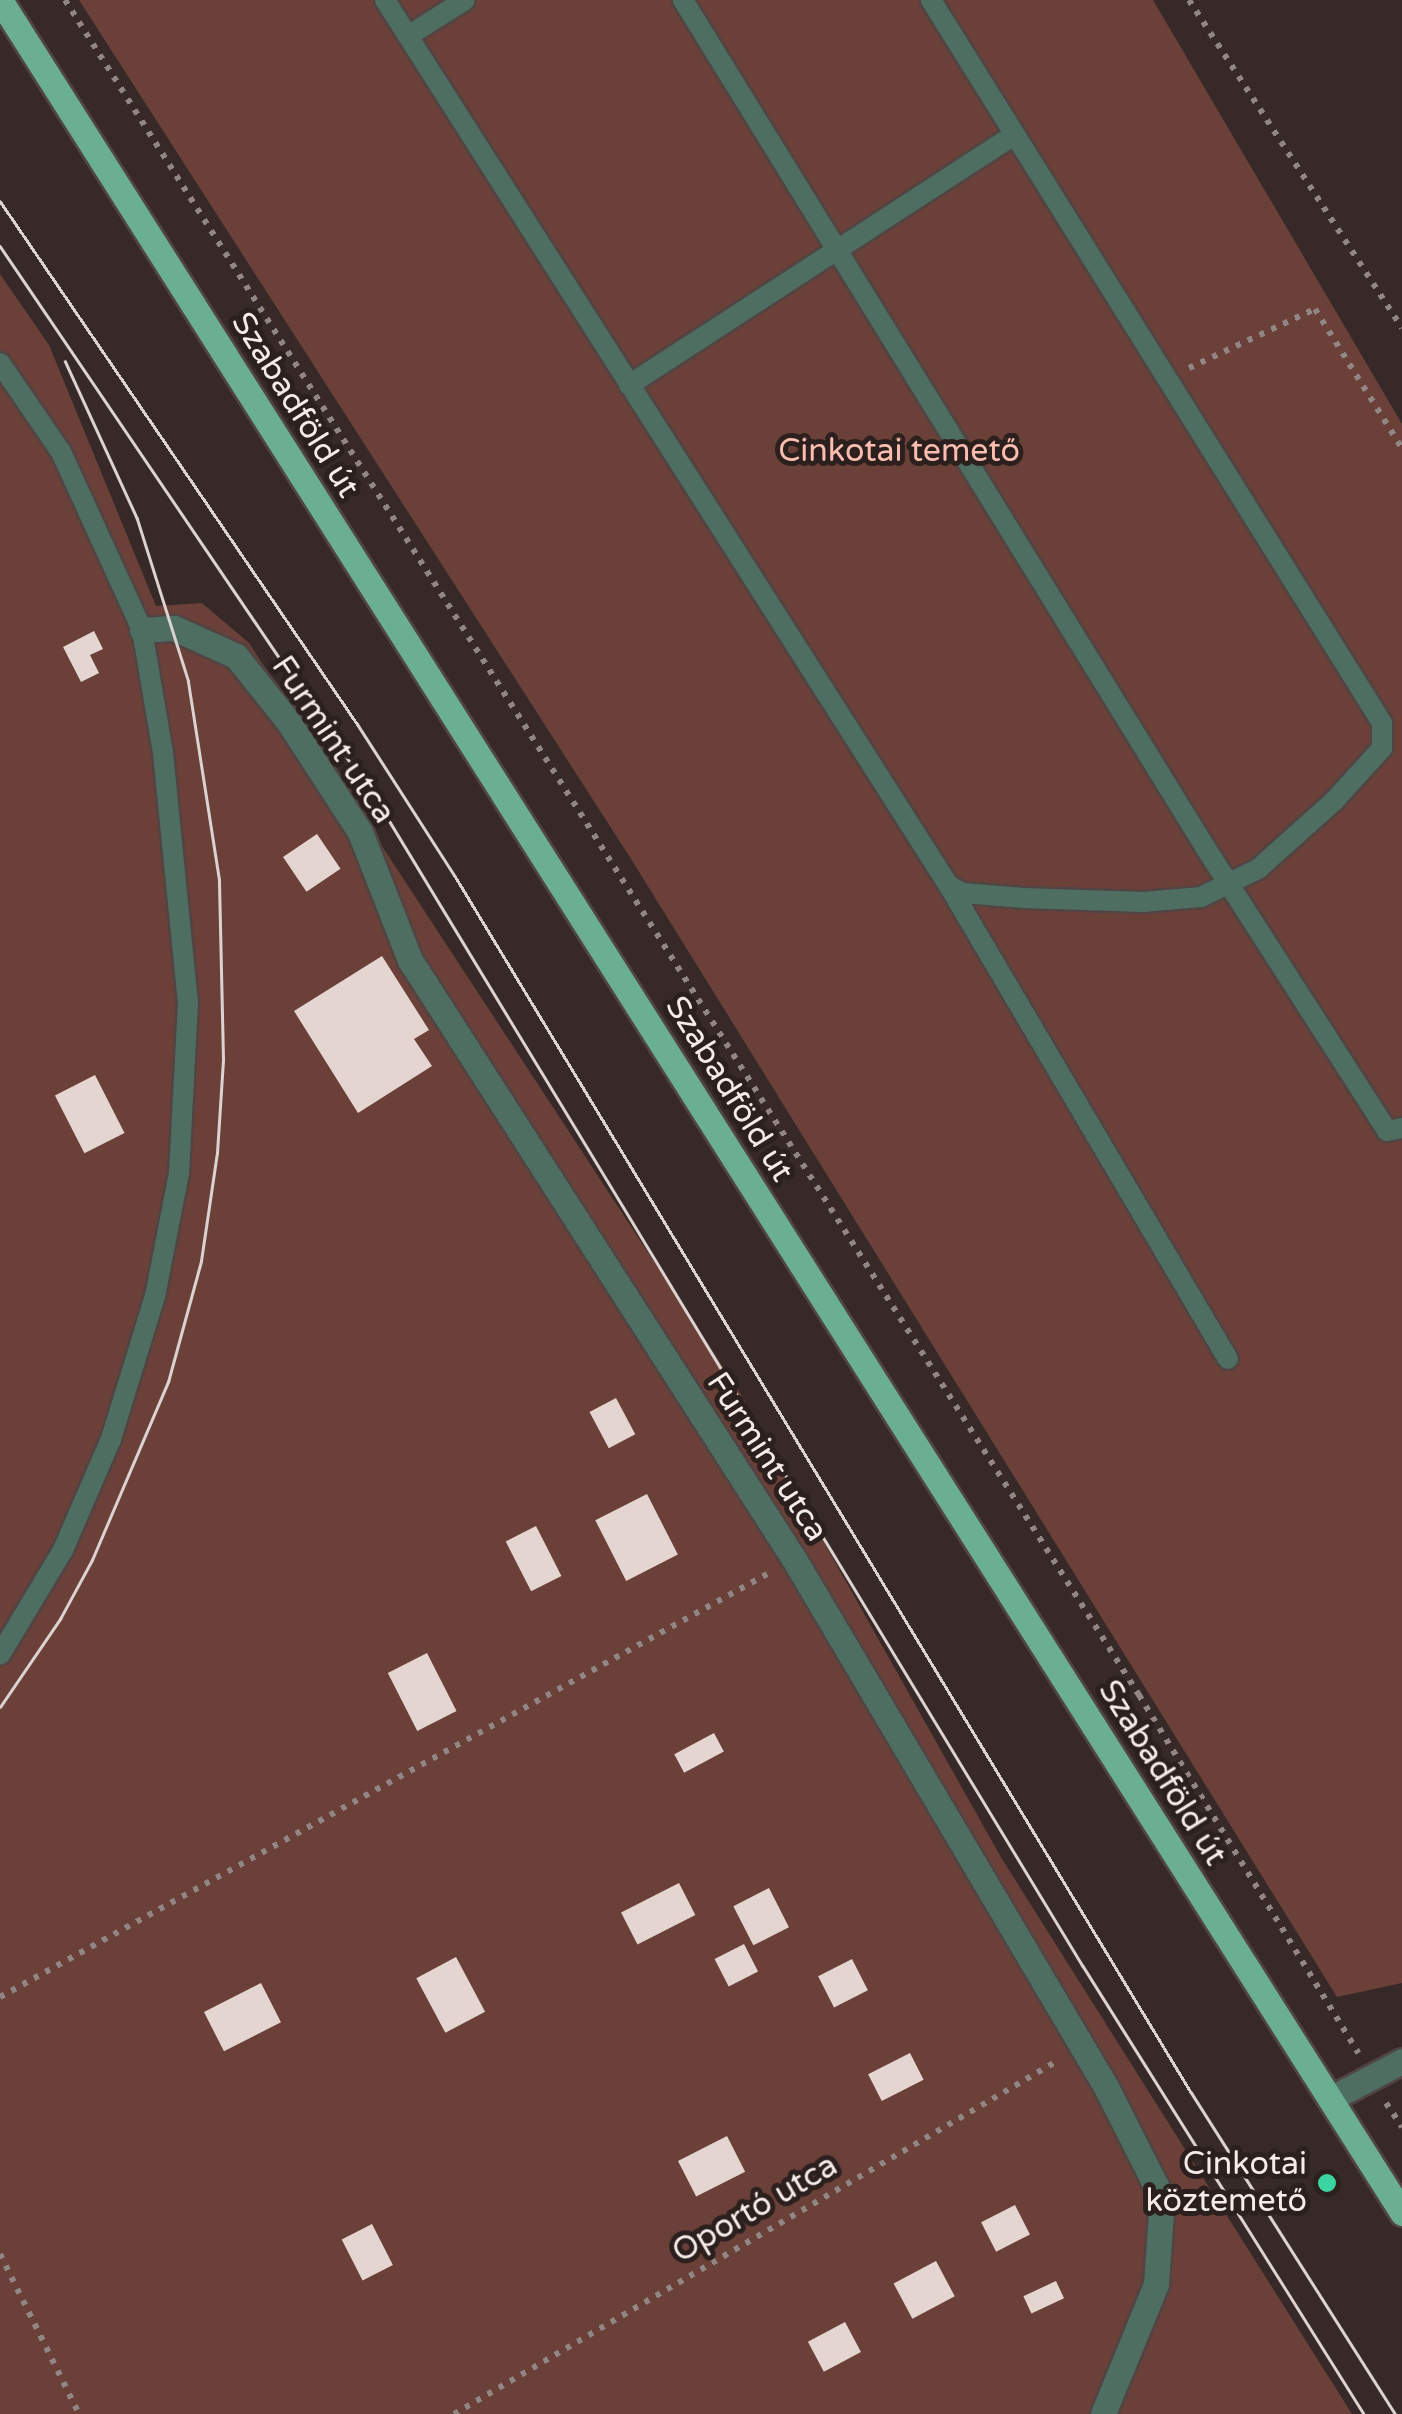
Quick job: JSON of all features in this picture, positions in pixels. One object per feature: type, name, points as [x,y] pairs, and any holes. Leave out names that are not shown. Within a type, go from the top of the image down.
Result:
[{"type":"main road","name":"Szabadföld út","points":[[0,0],[1402,2213]]},
{"type":"street","name":"Furmint utca","points":[[142,630],[174,628],[209,641],[236,656],[266,690],[360,832],[410,960],[794,1559],[1082,2046],[1162,2198],[1156,2284],[1103,2414]]},
{"type":"street","points":[[1330,2099],[1402,2060]]},
{"type":"lane","points":[[385,0],[948,886],[1228,1359]]},
{"type":"lane","points":[[408,36],[465,0]]},
{"type":"lane","points":[[683,0],[1230,886],[1387,1131],[1402,1128]]},
{"type":"lane","points":[[931,0],[1382,723],[1382,748],[1334,801],[1258,869],[1201,897],[1143,902],[979,894],[948,886]]},
{"type":"lane","points":[[629,384],[1014,135]]},
{"type":"lane","points":[[0,363],[61,452],[142,630],[163,753],[188,1002],[178,1173],[155,1296],[111,1439],[63,1550],[0,1655]]},
{"type":"path","points":[[65,0],[1139,1695],[1331,2004],[1370,2076]]},
{"type":"path","points":[[1188,0],[1402,328]]},
{"type":"path","points":[[1165,379],[1315,308],[1402,448]]},
{"type":"path","points":[[0,1997],[794,1559]]},
{"type":"path","name":"Oportó utca","points":[[454,2414],[1082,2046]]},
{"type":"path","points":[[0,2254],[79,2414]]},
{"type":"green space","name":"Cinkotai temető","points":[[79,0],[1153,0],[1402,424],[1402,1983],[1337,1997],[631,859]]},
{"type":"green space","points":[[0,274],[49,345],[156,606],[202,603],[249,643],[740,1393],[1002,1859],[1352,2414],[0,2414]]},
{"type":"building","points":[[94,631],[103,649],[90,655],[99,673],[81,682],[63,647]]},
{"type":"building","points":[[317,834],[340,869],[306,892],[283,857]]},
{"type":"building","points":[[382,956],[429,1030],[414,1039],[432,1066],[358,1113],[294,1011]]},
{"type":"building","points":[[95,1075],[125,1133],[84,1153],[55,1095]]},
{"type":"building","points":[[616,1398],[635,1434],[609,1448],[590,1412]]},
{"type":"building","points":[[647,1494],[678,1555],[626,1581],[595,1520]]},
{"type":"building","points":[[536,1526],[561,1576],[531,1591],[506,1541]]},
{"type":"building","points":[[427,1653],[457,1711],[417,1731],[388,1673]]},
{"type":"building","points":[[714,1733],[724,1752],[684,1773],[674,1754]]},
{"type":"building","points":[[679,1883],[695,1915],[637,1945],[621,1913]]},
{"type":"building","points":[[769,1888],[789,1927],[753,1945],[733,1906]]},
{"type":"building","points":[[744,1944],[758,1972],[729,1987],[715,1959]]},
{"type":"building","points":[[456,1957],[485,2012],[445,2033],[416,1978]]},
{"type":"building","points":[[852,1959],[868,1990],[834,2007],[818,1976]]},
{"type":"building","points":[[261,1983],[281,2022],[224,2051],[204,2012]]},
{"type":"building","points":[[910,2053],[924,2080],[882,2101],[868,2074]]},
{"type":"building","points":[[727,2136],[745,2172],[696,2197],[678,2161]]},
{"type":"building","points":[[1015,2205],[1030,2234],[996,2252],[981,2222]]},
{"type":"building","points":[[372,2224],[393,2265],[363,2280],[342,2239]]},
{"type":"building","points":[[936,2261],[955,2296],[912,2319],[894,2284]]},
{"type":"building","points":[[1056,2281],[1064,2298],[1031,2313],[1023,2296]]},
{"type":"building","points":[[845,2322],[861,2352],[824,2372],[808,2342]]},
{"type":"tram line","points":[[0,201],[358,725],[455,876],[1191,2092],[1395,2414]]},
{"type":"tram line","points":[[0,246],[384,812],[1083,1966],[1364,2414]]},
{"type":"tram line","points":[[0,1707],[60,1619],[92,1560],[168,1382],[201,1261],[217,1153],[223,1059],[219,880],[188,681],[137,519],[65,362]]},
{"type":"place","name":"Cinkotai köztemető","points":[[1327,2183]]}]
